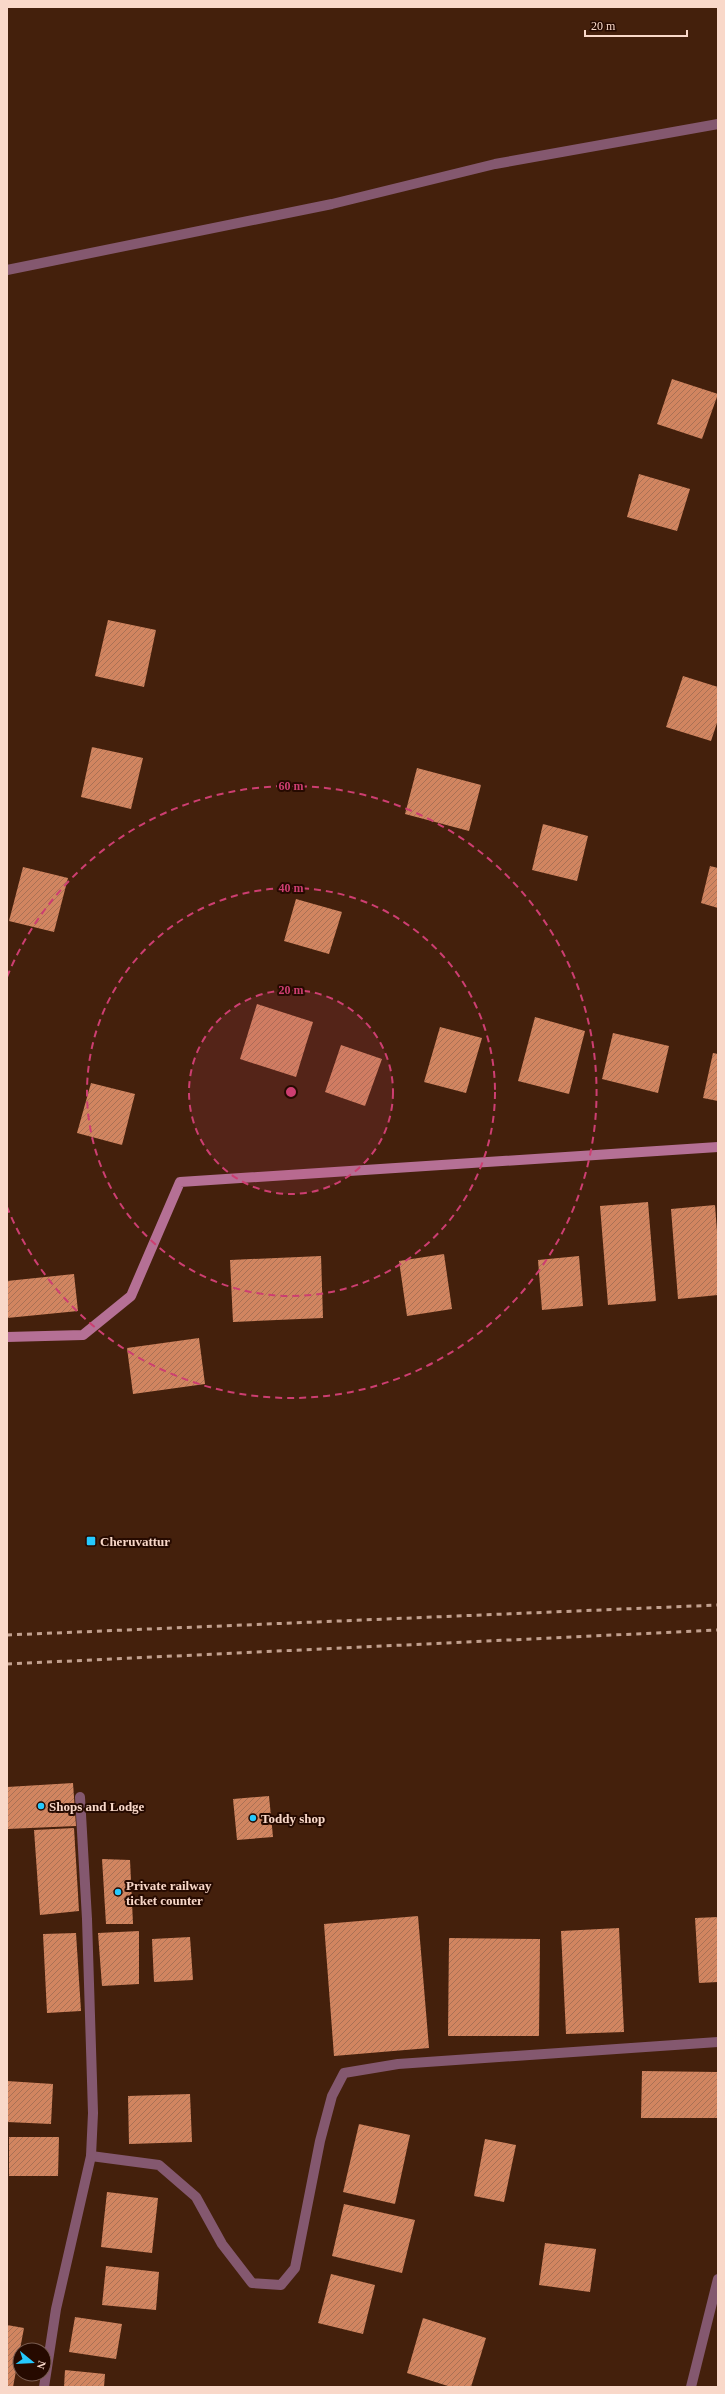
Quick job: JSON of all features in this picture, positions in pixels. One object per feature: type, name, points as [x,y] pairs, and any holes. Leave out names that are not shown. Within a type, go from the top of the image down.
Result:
[{"type":"street","points":[[7,270],[332,204],[494,164],[718,124]]},
{"type":"street","points":[[7,1337],[83,1335],[131,1296],[180,1182],[718,1147]]},
{"type":"street","points":[[44,2387],[56,2309],[91,2156],[93,2113],[87,1919],[80,1797]]},
{"type":"street","points":[[91,2156],[159,2165],[196,2197],[222,2244],[252,2283],[281,2286],[295,2268],[320,2141],[332,2096],[344,2073],[398,2064],[718,2042]]},
{"type":"street","points":[[691,2387],[718,2280]]},
{"type":"building","points":[[672,379],[718,394],[702,439],[657,424]]},
{"type":"building","points":[[639,474],[690,489],[677,531],[627,517]]},
{"type":"building","points":[[108,620],[156,630],[144,687],[95,676]]},
{"type":"building","points":[[683,676],[718,687],[718,720],[711,741],[666,727]]},
{"type":"building","points":[[92,747],[143,758],[131,809],[81,797]]},
{"type":"building","points":[[417,768],[481,785],[469,831],[405,814]]},
{"type":"building","points":[[543,824],[588,836],[577,881],[532,870]]},
{"type":"building","points":[[710,866],[718,868],[718,908],[701,903]]},
{"type":"building","points":[[23,867],[68,878],[54,932],[9,921]]},
{"type":"building","points":[[296,899],[342,912],[329,954],[284,941]]},
{"type":"building","points":[[257,1004],[313,1022],[296,1077],[240,1059]]},
{"type":"building","points":[[535,1017],[585,1031],[569,1094],[518,1081]]},
{"type":"building","points":[[440,1027],[482,1038],[466,1093],[424,1082]]},
{"type":"building","points":[[613,1033],[669,1046],[658,1093],[602,1079]]},
{"type":"building","points":[[341,1045],[382,1059],[365,1106],[325,1092]]},
{"type":"building","points":[[713,1053],[718,1054],[718,1101],[703,1098]]},
{"type":"building","points":[[91,1083],[135,1094],[122,1145],[77,1133]]},
{"type":"building","points":[[648,1202],[656,1301],[608,1305],[600,1206]]},
{"type":"building","points":[[715,1205],[718,1245],[718,1295],[678,1299],[671,1209]]},
{"type":"building","points":[[444,1254],[452,1309],[407,1316],[399,1261]]},
{"type":"building","points":[[321,1256],[323,1318],[233,1322],[230,1260]]},
{"type":"building","points":[[579,1256],[583,1306],[542,1310],[538,1260]]},
{"type":"building","points":[[74,1274],[78,1311],[7,1318],[7,1281]]},
{"type":"building","points":[[199,1338],[205,1384],[133,1394],[127,1348]]},
{"type":"building","name":"Shops and Lodge","points":[[73,1783],[76,1826],[7,1829],[7,1787]]},
{"type":"building","name":"Toddy shop","points":[[269,1796],[273,1837],[237,1840],[233,1799]]},
{"type":"building","points":[[74,1828],[79,1911],[40,1915],[34,1830]]},
{"type":"building","name":"Private railway ticket counter","points":[[102,1859],[130,1860],[133,1924],[106,1924]]},
{"type":"building","points":[[418,1916],[429,2048],[334,2056],[324,1924]]},
{"type":"building","points":[[718,1917],[718,1982],[699,1983],[695,1918]]},
{"type":"building","points":[[619,1928],[624,2032],[566,2034],[561,1931]]},
{"type":"building","points":[[139,1931],[139,1984],[102,1986],[98,1933]]},
{"type":"building","points":[[76,1933],[81,2011],[47,2013],[43,1934]]},
{"type":"building","points":[[190,1937],[193,1980],[154,1982],[152,1939]]},
{"type":"building","points":[[449,1938],[540,1939],[539,2036],[448,2036]]},
{"type":"building","points":[[642,2071],[718,2072],[718,2118],[641,2118]]},
{"type":"building","points":[[7,2081],[53,2084],[51,2124],[7,2122]]},
{"type":"building","points":[[190,2094],[192,2142],[129,2144],[128,2096]]},
{"type":"building","points":[[359,2124],[410,2135],[395,2204],[343,2192]]},
{"type":"building","points":[[9,2137],[59,2137],[58,2176],[9,2176]]},
{"type":"building","points":[[485,2139],[516,2145],[504,2202],[474,2196]]},
{"type":"building","points":[[107,2192],[158,2198],[152,2253],[101,2247]]},
{"type":"building","points":[[344,2204],[415,2220],[402,2273],[332,2256]]},
{"type":"building","points":[[545,2243],[596,2249],[590,2292],[539,2285]]},
{"type":"building","points":[[106,2266],[159,2272],[156,2310],[102,2305]]},
{"type":"building","points":[[331,2274],[375,2285],[363,2334],[318,2323]]},
{"type":"building","points":[[75,2317],[122,2324],[116,2359],[69,2352]]},
{"type":"building","points":[[423,2318],[486,2338],[471,2387],[451,2387],[407,2373]]},
{"type":"building","points":[[7,2325],[24,2328],[21,2342],[12,2342],[12,2382],[14,2382],[13,2387],[7,2387]]},
{"type":"building","points":[[65,2370],[105,2374],[104,2387],[64,2387]]},
{"type":"railway","points":[[7,1635],[718,1605]]},
{"type":"railway","points":[[7,1664],[718,1630]]},
{"type":"place","name":"Cheruvattur","points":[[91,1541]]},
{"type":"place","name":"Shops and Lodge","points":[[41,1806]]},
{"type":"place","name":"Toddy shop","points":[[253,1818]]},
{"type":"place","name":"Private railway ticket counter","points":[[118,1892]]}]
